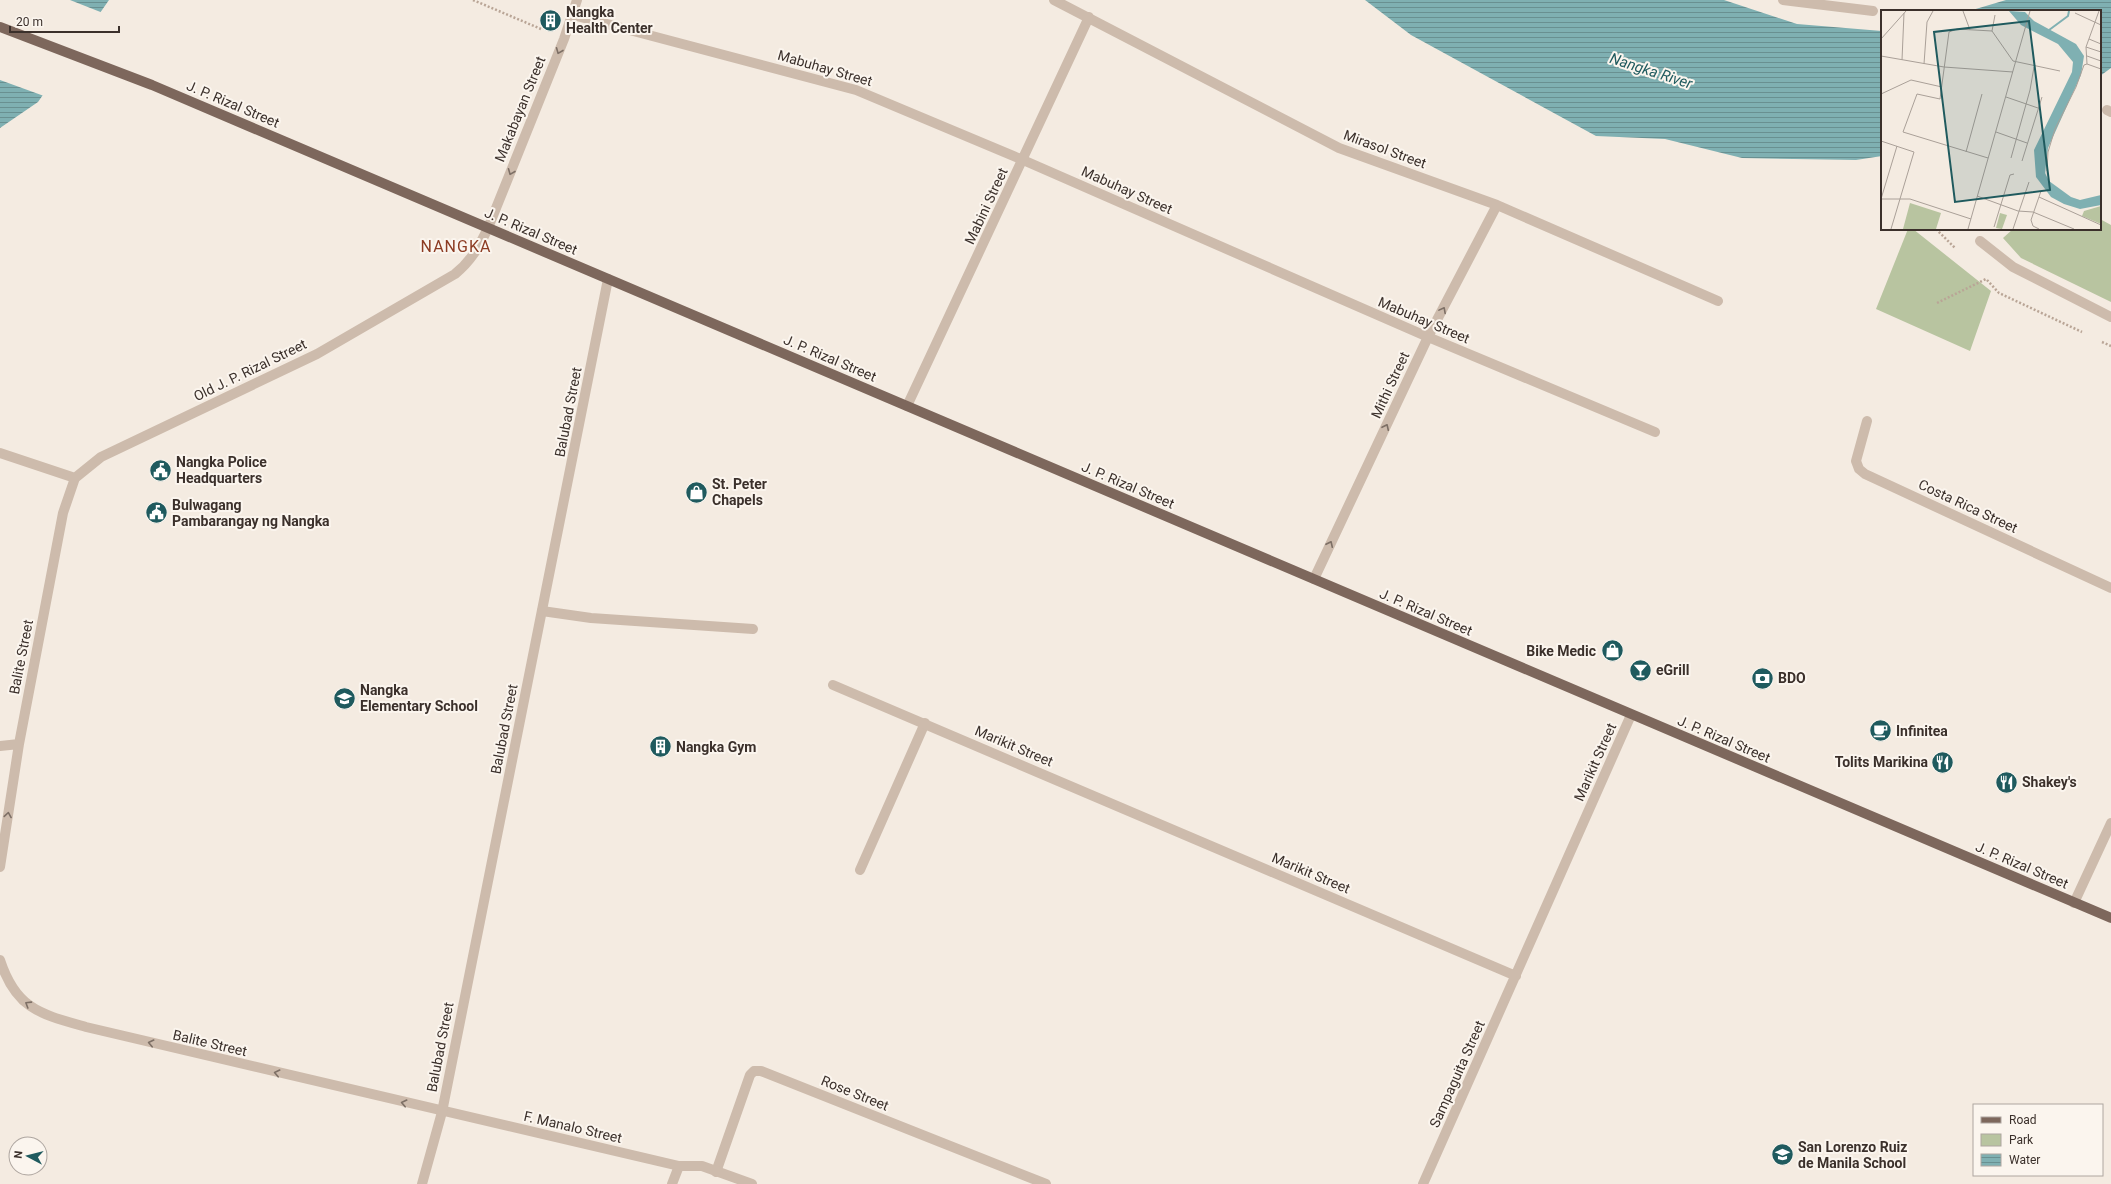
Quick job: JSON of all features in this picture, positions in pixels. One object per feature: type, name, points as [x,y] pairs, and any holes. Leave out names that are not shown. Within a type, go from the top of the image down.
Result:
[{"type":"main road","name":"J. P. Rizal Street","points":[[0,27],[133,78],[2111,918]]},
{"type":"street","name":"Makabayan Street","points":[[488,228],[564,39],[577,0]]},
{"type":"street","name":"Mirasol Street","points":[[1054,0],[1339,148],[1497,205],[1718,301]]},
{"type":"street","points":[[1783,0],[1874,11]]},
{"type":"street","name":"Mabuhay Street","points":[[573,15],[856,90],[1023,160],[1428,337],[1655,432]]},
{"type":"street","name":"Mabini Street","points":[[907,406],[1089,17]]},
{"type":"street","name":"Mithi Street","points":[[1314,579],[1428,337],[1497,205]]},
{"type":"street","name":"Old J. P. Rizal Street","points":[[75,478],[101,457],[317,354],[455,274],[479,248],[488,228]]},
{"type":"street","points":[[1980,241],[2013,267],[2111,317]]},
{"type":"street","name":"Balubad Street","points":[[422,1184],[442,1112],[608,279]]},
{"type":"street","name":"Costa Rica Street","points":[[1868,421],[1856,461],[1859,469],[1865,474],[2111,588]]},
{"type":"street","points":[[0,453],[75,478]]},
{"type":"street","name":"Balite Street","points":[[0,867],[19,744],[63,513],[75,478]]},
{"type":"street","points":[[542,611],[591,618],[754,629]]},
{"type":"street","name":"Marikit Street","points":[[833,685],[1516,976],[1631,715]]},
{"type":"street","points":[[860,870],[925,723]]},
{"type":"street","points":[[0,746],[19,744]]},
{"type":"street","points":[[2074,903],[2111,823]]},
{"type":"street","name":"Balite Street","points":[[0,960],[5,974],[19,999],[46,1016],[93,1029],[442,1112]]},
{"type":"street","name":"Sampaguita Street","points":[[1423,1184],[1516,976]]},
{"type":"street","name":"Rose Street","points":[[716,1172],[750,1075],[754,1071],[761,1071],[1046,1184]]},
{"type":"street","name":"F. Manalo Street","points":[[442,1112],[678,1166],[702,1166],[752,1184]]},
{"type":"street","points":[[672,1184],[678,1166]]},
{"type":"path","points":[[473,0],[564,39]]},
{"type":"path","points":[[1937,303],[1986,279]]},
{"type":"path","points":[[1999,293],[2083,333]]},
{"type":"path","points":[[2097,339],[2111,346]]},
{"type":"green space","points":[[2101,220],[2111,225],[2111,302],[2021,258],[2003,238],[2012,230],[2101,230]]},
{"type":"green space","points":[[1908,230],[1914,230],[1991,291],[1970,351],[1876,309]]},
{"type":"water","points":[[0,0],[109,0],[38,102],[0,128]]},
{"type":"water","name":"Nangka River","points":[[1365,0],[1724,0],[1797,24],[1881,31],[1881,156],[1856,160],[1742,158],[1665,139],[1596,136],[1411,35]]},
{"type":"water","points":[[2006,0],[2111,0],[2111,68],[2101,75],[2101,10],[1972,10]]},
{"type":"pier","points":[[0,0],[70,0],[103,13],[44,96],[0,80]]},
{"type":"place","name":"Nangka Health Center","points":[[551,20]]},
{"type":"place","name":"Nangka Police Headquarters","points":[[160,470]]},
{"type":"place","name":"St. Peter Chapels","points":[[697,492]]},
{"type":"place","name":"Bulwagang Pambarangay ng Nangka","points":[[156,513]]},
{"type":"place","name":"Bike Medic","points":[[1612,651]]},
{"type":"place","name":"eGrill","points":[[1640,670]]},
{"type":"place","name":"BDO","points":[[1763,678]]},
{"type":"place","name":"Nangka Elementary School","points":[[345,698]]},
{"type":"place","name":"Infinitea","points":[[1880,731]]},
{"type":"place","name":"Nangka Gym","points":[[660,747]]},
{"type":"place","name":"Tolits Marikina","points":[[1943,762]]},
{"type":"place","name":"Shakey's","points":[[2006,782]]},
{"type":"place","name":"San Lorenzo Ruiz de Manila School","points":[[1783,1155]]},
{"type":"district","name":"NANGKA","points":[[456,246]]}]
